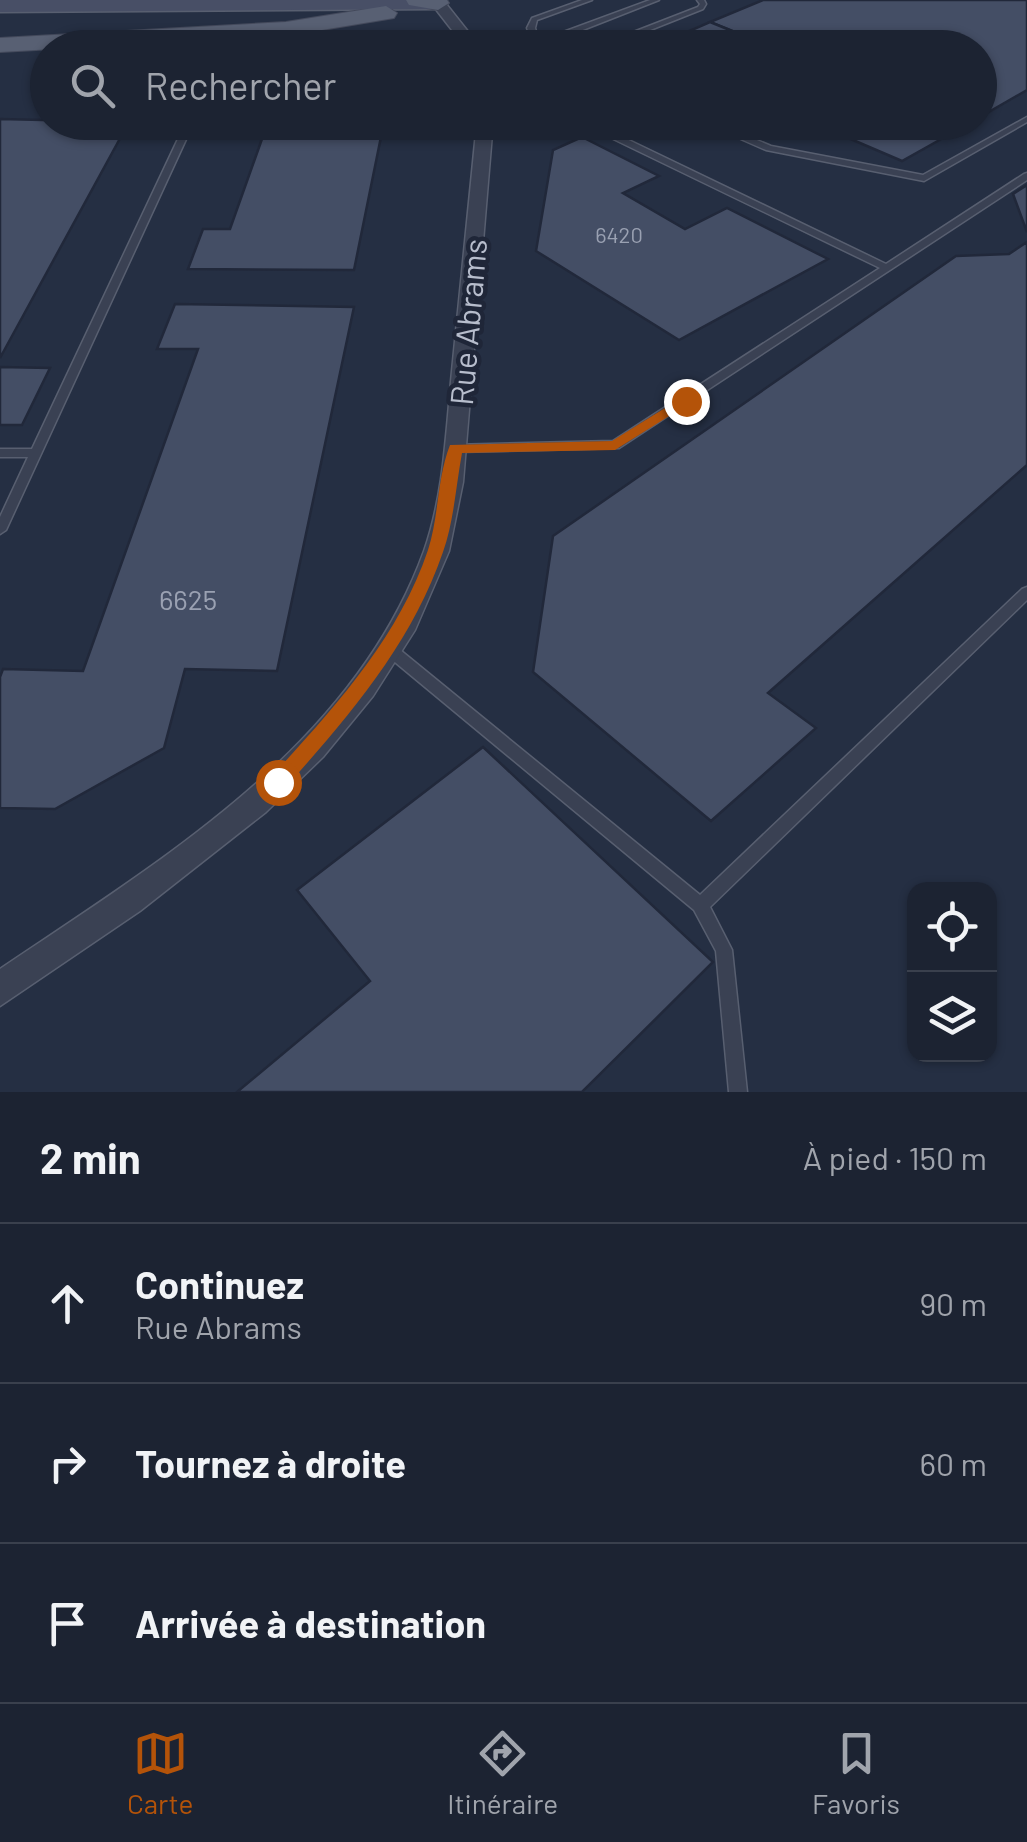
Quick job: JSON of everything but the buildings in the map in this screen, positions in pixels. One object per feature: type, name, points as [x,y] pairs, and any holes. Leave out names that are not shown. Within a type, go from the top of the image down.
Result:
[{"type":"main road","points":[[282,30],[386,13]]},
{"type":"main road","points":[[0,45],[30,44]]},
{"type":"street","points":[[194,7],[437,1]]},
{"type":"street","points":[[0,6],[386,13],[437,1]]},
{"type":"street","points":[[437,1],[460,30]]},
{"type":"street","name":"Rue Abrams","points":[[0,989],[240,817],[313,746],[388,649],[423,587],[436,549],[456,448],[484,140]]},
{"type":"lane","points":[[532,30],[534,18],[589,0]]},
{"type":"lane","points":[[577,30],[656,0]]},
{"type":"lane","points":[[644,30],[700,8],[700,0]]},
{"type":"lane","points":[[997,136],[1027,119]]},
{"type":"lane","points":[[0,530],[182,140]]},
{"type":"lane","points":[[624,140],[888,268]]},
{"type":"lane","points":[[750,140],[769,148],[924,178],[990,140]]},
{"type":"lane","points":[[456,448],[615,446],[1027,176]]},
{"type":"lane","points":[[0,453],[36,454]]},
{"type":"lane","points":[[700,905],[1027,592]]},
{"type":"lane","points":[[388,649],[700,905],[724,950],[738,1092]]},
{"type":"route","points":[[278,782],[344,709],[402,628],[423,587],[436,549],[456,448],[615,446],[686,401]]}]
